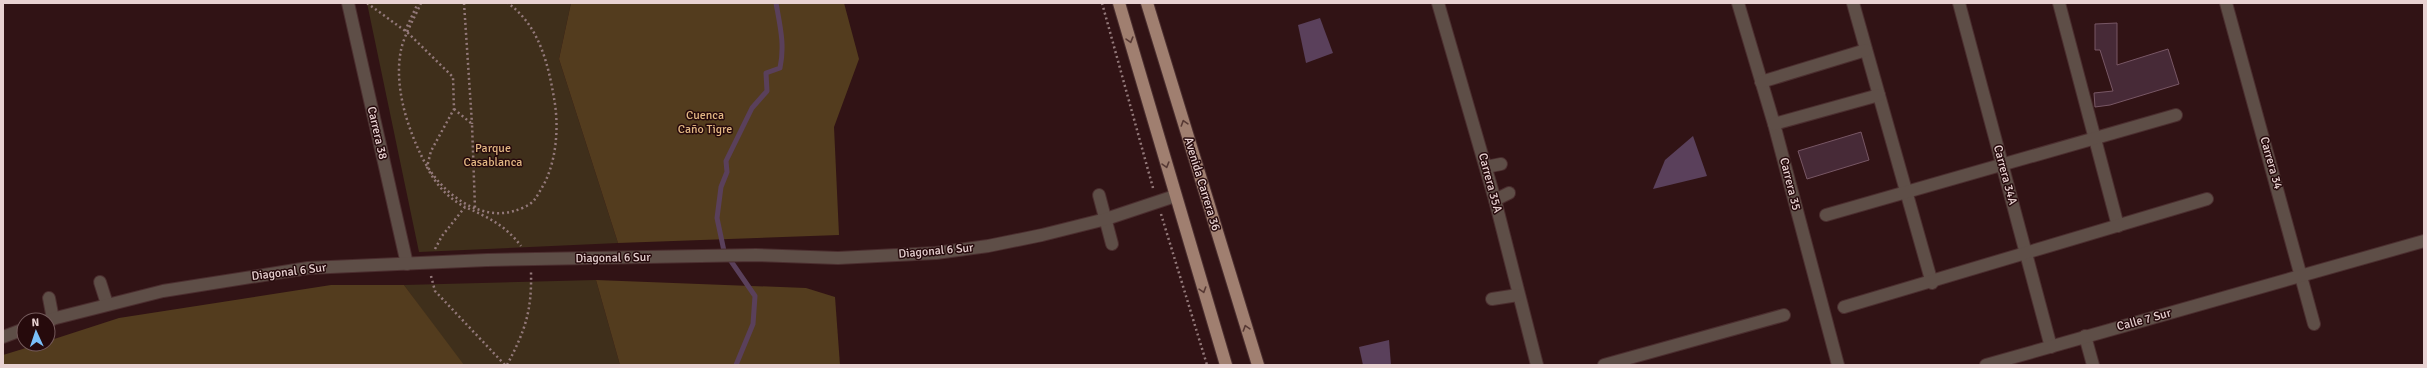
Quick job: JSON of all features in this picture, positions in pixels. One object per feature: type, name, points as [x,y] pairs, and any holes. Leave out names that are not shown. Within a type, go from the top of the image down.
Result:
[{"type":"main road","points":[[1119,3],[1226,365]]},
{"type":"main road","name":"Avenida Carrera 36","points":[[1148,3],[1258,365]]},
{"type":"street","name":"Carrera 38","points":[[348,3],[407,264]]},
{"type":"street","name":"Carrera 35A","points":[[1438,3],[1486,167],[1537,365]]},
{"type":"street","name":"Carrera 35","points":[[1738,3],[1774,124],[1838,365]]},
{"type":"street","points":[[1853,3],[1932,283]]},
{"type":"street","name":"Carrera 34A","points":[[1959,3],[2051,347]]},
{"type":"street","points":[[2059,3],[2118,226]]},
{"type":"street","name":"Carrera 34","points":[[2226,3],[2314,324]]},
{"type":"street","points":[[1761,82],[1866,50]]},
{"type":"street","points":[[1774,124],[1879,95]]},
{"type":"street","points":[[1826,215],[2176,115]]},
{"type":"street","points":[[1486,167],[1501,164]]},
{"type":"street","points":[[1495,200],[1509,193]]},
{"type":"street","points":[[1099,195],[1112,244]]},
{"type":"street","name":"Diagonal 6 Sur","points":[[56,317],[163,291],[308,268],[531,260],[756,255],[838,258],[936,253],[988,246],[1106,220],[1175,196]]},
{"type":"street","points":[[1844,307],[1932,283],[2207,199]]},
{"type":"street","name":"Calle 7 Sur","points":[[1986,365],[2085,336],[2302,277],[2424,241]]},
{"type":"street","points":[[100,282],[107,304]]},
{"type":"street","points":[[1492,299],[1518,295]]},
{"type":"street","points":[[49,298],[50,312]]},
{"type":"street","points":[[1604,365],[1784,315]]},
{"type":"street","points":[[3,336],[16,332]]},
{"type":"street","points":[[2085,336],[2093,365]]},
{"type":"path","points":[[367,3],[406,32],[453,77],[454,109],[431,151],[428,165],[433,179],[452,200],[465,207],[502,214],[520,210],[534,201],[550,173],[558,116],[544,52],[539,39],[508,3]]},
{"type":"path","points":[[418,3],[406,32],[401,51],[400,86],[410,127],[421,155],[458,199],[493,219],[513,235],[531,260],[531,300],[520,339],[506,365],[435,291],[428,263],[442,236],[465,207]]},
{"type":"path","points":[[406,32],[421,3]]},
{"type":"path","points":[[464,3],[472,124],[475,209]]},
{"type":"path","points":[[1102,3],[1157,202],[1207,365]]},
{"type":"path","points":[[454,109],[472,124]]},
{"type":"green space","name":"Parque Casablanca","points":[[367,3],[571,3],[559,59],[618,243],[419,252]]},
{"type":"green space","name":"Cuenca Caño Tigre","points":[[571,3],[844,3],[859,59],[834,127],[839,235],[618,243],[559,59]]},
{"type":"green space","points":[[596,280],[620,365],[462,365],[404,285]]},
{"type":"green space","points":[[596,280],[806,288],[835,297],[840,365],[620,365]]},
{"type":"green space","points":[[331,285],[404,285],[464,365],[3,365],[3,355],[16,351],[56,352],[56,338],[119,318]]},
{"type":"shaded area","points":[[1320,18],[1333,53],[1306,63],[1298,25]]},
{"type":"shaded area","points":[[1693,136],[1707,176],[1653,189],[1665,160]]},
{"type":"shaded area","points":[[1389,340],[1391,365],[1363,365],[1359,347]]},
{"type":"building","points":[[2117,23],[2117,65],[2168,49],[2179,84],[2110,105],[2095,107],[2094,93],[2113,91],[2100,50],[2095,50],[2095,24]]},
{"type":"building","points":[[1861,132],[1869,160],[1807,179],[1798,151]]},
{"type":"waterway","points":[[736,365],[753,324],[755,296],[724,251],[717,218],[721,187],[727,172],[726,161],[752,108],[767,91],[766,73],[780,68],[782,43],[776,3]]}]
